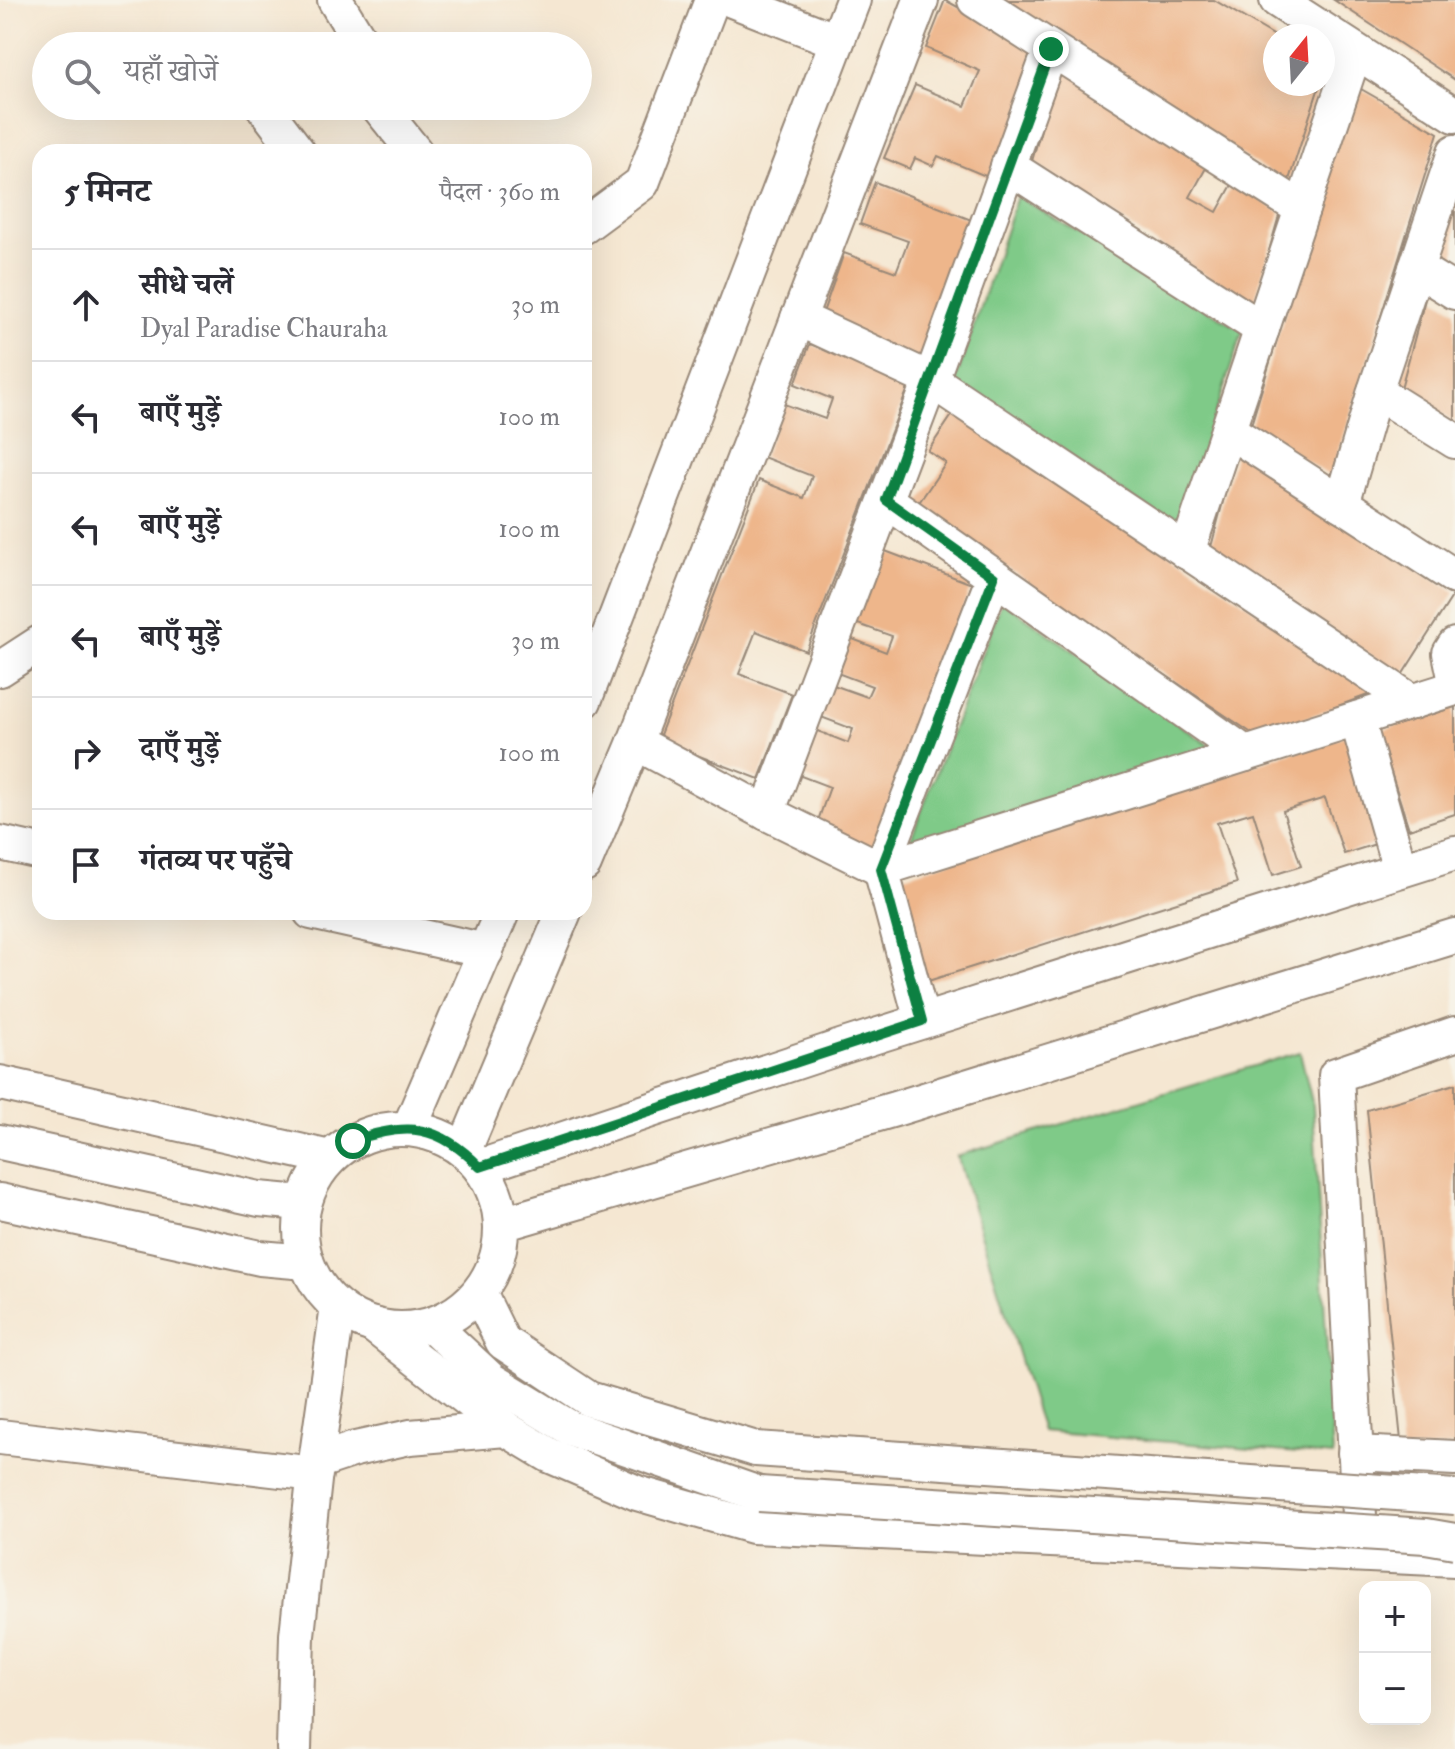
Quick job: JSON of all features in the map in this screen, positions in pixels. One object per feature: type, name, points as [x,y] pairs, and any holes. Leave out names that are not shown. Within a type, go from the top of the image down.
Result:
[{"type":"street","points":[[335,0],[354,32]]},
{"type":"street","points":[[592,220],[642,183],[712,0]]},
{"type":"street","points":[[732,0],[837,41]]},
{"type":"street","points":[[592,680],[853,0]]},
{"type":"street","points":[[592,845],[635,742],[921,0]]},
{"type":"street","points":[[975,0],[1302,209]]},
{"type":"street","points":[[1277,0],[1455,115]]},
{"type":"street","points":[[767,813],[931,380],[1051,49]]},
{"type":"street","points":[[1187,552],[1355,51]]},
{"type":"street","points":[[274,120],[292,144]]},
{"type":"street","points":[[389,120],[409,144]]},
{"type":"street","points":[[1342,504],[1375,391],[1455,152]]},
{"type":"street","points":[[1008,166],[1262,329]]},
{"type":"street","points":[[1416,268],[1455,292]]},
{"type":"street","points":[[798,318],[931,380],[1412,702]]},
{"type":"street","points":[[1375,391],[1455,441]]},
{"type":"street","points":[[1228,430],[1455,577]]},
{"type":"street","points":[[886,500],[1246,754]]},
{"type":"street","points":[[922,1021],[881,869],[994,577]]},
{"type":"street","points":[[1455,645],[1450,653],[1455,677]]},
{"type":"street","points":[[0,669],[32,648]]},
{"type":"street","points":[[635,742],[767,813],[881,869],[1455,688]]},
{"type":"street","points":[[1357,719],[1400,870]]},
{"type":"street","points":[[0,843],[32,850]]},
{"type":"street","points":[[472,1158],[922,1021],[1455,853]]},
{"type":"street","points":[[347,920],[486,951]]},
{"type":"street","points":[[409,1129],[499,920]]},
{"type":"street","points":[[472,1158],[561,920]]},
{"type":"street","points":[[502,1224],[895,1109],[1455,936]]},
{"type":"street","points":[[1361,1554],[1336,1075],[1455,1034]]},
{"type":"street","points":[[0,1083],[330,1158]]},
{"type":"street","points":[[409,1129],[438,1135],[472,1158],[495,1194],[502,1224],[497,1260],[479,1293],[458,1312],[432,1325],[402,1329],[373,1325],[338,1307],[319,1286],[306,1262],[301,1241],[301,1221],[314,1177],[330,1158],[353,1141],[381,1131],[409,1129]]},
{"type":"street","points":[[0,1142],[259,1199],[305,1200]]},
{"type":"street","points":[[0,1201],[260,1258],[306,1262]]},
{"type":"street","points":[[479,1293],[503,1342],[589,1399],[756,1449],[1455,1497]]},
{"type":"street","points":[[294,1749],[297,1635],[315,1468],[338,1307]]},
{"type":"street","points":[[373,1325],[506,1429],[549,1455],[637,1493],[752,1526],[1455,1559]]},
{"type":"street","points":[[432,1325],[491,1380],[570,1428],[759,1494],[1426,1536],[1455,1541]]},
{"type":"street","points":[[0,1437],[315,1468],[355,1449],[410,1437],[506,1429]]},
{"type":"street","points":[[1355,1453],[1455,1458]]},
{"type":"green space","points":[[1017,196],[1243,331],[1177,528],[955,382]]},
{"type":"green space","points":[[1002,601],[1213,748],[908,846]]},
{"type":"green space","points":[[1300,1052],[1313,1106],[1333,1456],[1042,1431],[957,1156]]},
{"type":"building","points":[[945,0],[1041,53],[995,180],[938,156],[933,166],[915,158],[910,169],[884,158],[915,85],[965,106],[980,71],[926,48]]},
{"type":"building","points":[[982,0],[1214,0],[1263,29],[1263,96],[1316,96],[1288,183]]},
{"type":"building","points":[[1334,0],[1455,0],[1455,80]]},
{"type":"building","points":[[1059,67],[1207,166],[1190,197],[1217,212],[1233,183],[1280,212],[1253,307],[1032,161]]},
{"type":"building","points":[[1354,85],[1438,133],[1331,477],[1251,425]]},
{"type":"building","points":[[875,182],[974,221],[923,367],[820,321],[844,253],[896,272],[908,241],[860,224]]},
{"type":"building","points":[[1455,202],[1455,272],[1436,259]]},
{"type":"building","points":[[1427,292],[1455,310],[1455,422],[1401,388]]},
{"type":"building","points":[[810,344],[910,383],[806,651],[756,631],[739,674],[792,694],[759,779],[658,740],[759,480],[804,498],[812,476],[763,457],[784,404],[825,419],[832,399],[795,384]]},
{"type":"building","points":[[957,408],[1376,692],[1256,736],[916,507],[946,463],[928,451]]},
{"type":"building","points":[[1236,452],[1455,592],[1402,675],[1210,551]]},
{"type":"building","points":[[880,549],[972,584],[870,853],[814,832],[830,787],[793,773],[810,728],[848,743],[853,729],[813,714],[825,682],[867,697],[872,686],[832,671],[845,636],[886,652],[892,636],[852,622]]},
{"type":"building","points":[[1455,707],[1455,814],[1409,829],[1378,731]]},
{"type":"building","points":[[1347,735],[1382,842],[1344,854],[1325,798],[1283,811],[1301,866],[1273,875],[1253,812],[1217,823],[1237,883],[925,982],[892,880]]},
{"type":"building","points":[[1455,1084],[1455,1446],[1402,1450],[1367,1110]]},
{"type":"route","points":[[353,1141],[381,1131],[409,1129],[438,1135],[464,1150],[480,1167],[922,1021],[881,869],[994,577],[886,500],[1051,49]]}]
